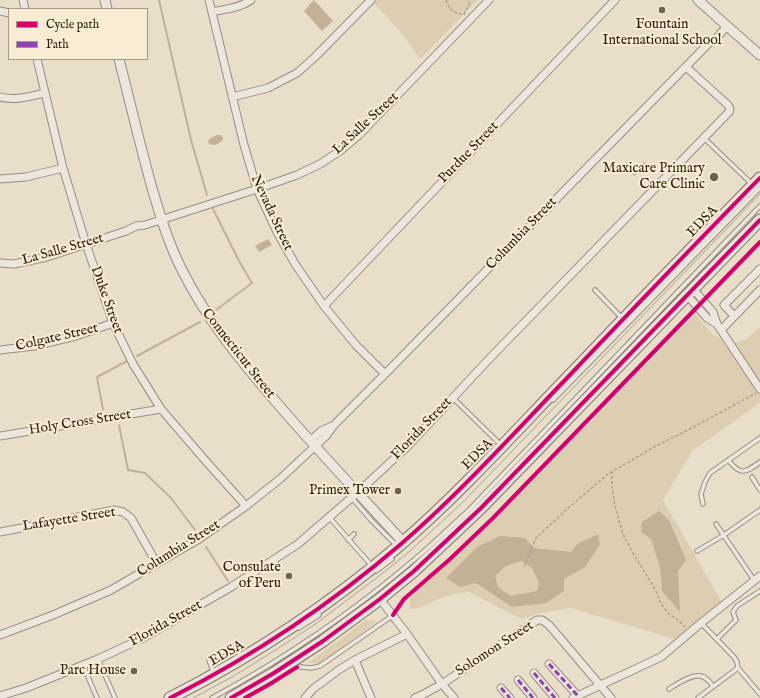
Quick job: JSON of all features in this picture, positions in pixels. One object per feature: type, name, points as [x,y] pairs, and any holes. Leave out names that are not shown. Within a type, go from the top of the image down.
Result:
[{"type":"highway","name":"EDSA","points":[[170,698],[214,675],[270,642],[373,570],[399,548],[454,494],[758,184]]},
{"type":"highway","points":[[232,698],[323,641],[380,599],[414,571],[481,508],[760,220]]},
{"type":"street","name":"Nevada Street","points":[[209,0],[244,145],[257,189],[277,232],[295,264],[324,306],[355,344],[386,374]]},
{"type":"street","points":[[212,12],[246,4],[251,0]]},
{"type":"street","points":[[232,96],[268,88],[297,73],[315,57],[371,0]]},
{"type":"street","name":"La Salle Street","points":[[0,263],[14,264],[47,257],[126,231],[136,226],[162,220],[257,189],[320,164],[340,151],[360,134],[489,0]]},
{"type":"street","name":"Purdue Street","points":[[324,306],[615,0]]},
{"type":"street","points":[[698,0],[746,38],[760,55]]},
{"type":"street","name":"Columbia Street","points":[[0,634],[53,615],[111,590],[199,539],[246,506],[280,479],[312,444],[326,436],[334,425],[386,374],[710,42],[713,42],[728,24]]},
{"type":"street","name":"Duke Street","points":[[37,60],[63,168],[86,244],[113,323],[133,364],[161,409],[246,506]]},
{"type":"street","name":"Connecticut Street","points":[[119,60],[142,152],[162,220],[180,267],[197,299],[228,345],[312,444],[372,519],[399,548]]},
{"type":"street","name":"Florida Street","points":[[0,696],[26,688],[98,659],[141,639],[231,587],[298,544],[354,496],[408,446],[490,358],[578,272],[729,112],[730,109],[728,106],[686,67]]},
{"type":"street","points":[[0,97],[8,100],[45,93]]},
{"type":"street","points":[[0,180],[26,177],[63,168]]},
{"type":"street","points":[[734,316],[724,305],[760,269]]},
{"type":"street","points":[[719,327],[734,316],[760,290]]},
{"type":"street","points":[[690,292],[707,318],[719,327],[760,390]]},
{"type":"street","name":"Colgate Street","points":[[0,350],[34,346],[76,336],[113,323]]},
{"type":"street","name":"Holy Cross Street","points":[[0,436],[161,409]]},
{"type":"street","name":"Lafayette Street","points":[[0,532],[114,510],[123,512],[131,518],[157,564]]},
{"type":"street","points":[[550,664],[576,697],[660,657],[757,578]]},
{"type":"street","points":[[380,599],[442,684],[454,698]]},
{"type":"street","name":"Solomon Street","points":[[442,684],[537,620],[542,620],[549,625],[610,698]]},
{"type":"street","points":[[305,698],[322,681],[355,660],[407,634]]},
{"type":"street","points":[[355,660],[371,698]]},
{"type":"street","points":[[534,673],[556,698]]},
{"type":"street","points":[[518,680],[533,698]]},
{"type":"street","points":[[420,697],[442,684]]},
{"type":"street","points":[[501,688],[510,698]]},
{"type":"lane","points":[[552,402],[758,184],[704,138]]},
{"type":"lane","points":[[212,698],[255,674],[320,632],[383,585],[436,541],[469,510],[760,206]]},
{"type":"lane","points":[[595,290],[623,320]]},
{"type":"lane","points":[[453,398],[502,445]]},
{"type":"lane","points":[[702,504],[701,494],[710,473],[760,438]]},
{"type":"lane","points":[[728,460],[738,470],[744,472],[760,462]]},
{"type":"lane","points":[[752,477],[760,490]]},
{"type":"lane","points":[[697,551],[724,535],[760,510]]},
{"type":"lane","points":[[329,518],[373,570]]},
{"type":"lane","points":[[716,524],[757,578]]},
{"type":"lane","points":[[348,540],[354,534]]},
{"type":"lane","points":[[717,639],[736,620],[733,612],[736,606],[760,591]]},
{"type":"lane","points":[[298,629],[322,612]]},
{"type":"lane","points":[[286,665],[311,668],[318,667],[393,615]]},
{"type":"lane","points":[[701,623],[734,657],[738,668],[760,694]]},
{"type":"lane","points":[[214,675],[209,660],[234,646],[243,658]]},
{"type":"lane","points":[[98,659],[116,698]]},
{"type":"lane","points":[[83,665],[95,690],[97,698]]},
{"type":"lane","points":[[698,698],[738,668]]},
{"type":"lane","points":[[668,689],[684,679],[700,676],[707,679],[713,686]]},
{"type":"lane","points":[[105,686],[109,684]]},
{"type":"path","points":[[446,0],[451,10],[472,18]]},
{"type":"path","points":[[464,14],[469,5],[469,0]]},
{"type":"path","points":[[524,567],[536,538],[567,509],[612,471],[760,390]]},
{"type":"path","points":[[612,471],[612,487],[615,506],[623,534],[668,614],[678,620],[690,632]]},
{"type":"shaded area","points":[[314,0],[333,21],[322,31],[304,11]]},
{"type":"shaded area","points":[[376,0],[478,0],[420,59],[404,36],[373,2]]},
{"type":"shaded area","points":[[217,135],[223,137],[222,141],[215,145],[209,144],[208,141]]},
{"type":"shaded area","points":[[629,160],[636,168],[644,162],[647,165],[634,176],[624,165]]},
{"type":"shaded area","points":[[268,239],[272,245],[259,252],[255,246]]},
{"type":"shaded area","points":[[695,314],[713,335],[721,338],[725,346],[747,339],[760,327],[760,403],[693,450],[663,500],[721,601],[675,639],[571,608],[541,613],[521,619],[469,592],[440,598],[427,605],[410,610],[410,598],[496,519]]},
{"type":"shaded area","points":[[659,511],[669,520],[686,560],[678,571],[680,612],[662,591],[660,567],[651,539],[641,532],[642,522]]},
{"type":"shaded area","points":[[598,534],[600,544],[585,567],[564,579],[564,591],[546,603],[512,607],[476,583],[460,587],[446,578],[477,547],[500,536],[525,538],[534,548],[571,552],[577,544]],"holes":[[[521,561],[532,568],[539,583],[537,591],[511,596],[498,587],[495,576],[506,566]]]},
{"type":"shaded area","points":[[366,620],[377,621],[320,663],[308,663]]},
{"type":"waterway","points":[[159,0],[191,140],[207,195]]},
{"type":"waterway","points":[[213,209],[239,261],[252,283],[216,310]]},
{"type":"waterway","points":[[137,356],[200,322]]},
{"type":"waterway","points":[[103,410],[97,377],[127,361]]},
{"type":"waterway","points":[[119,425],[128,470],[145,473],[171,498],[195,530]]},
{"type":"waterway","points":[[206,547],[228,581]]},
{"type":"tram line","points":[[193,698],[232,677],[314,625],[410,551],[463,502],[760,194]]},
{"type":"marked path","points":[[549,664],[578,696]]},
{"type":"marked path","points":[[534,673],[555,698]]},
{"type":"marked path","points":[[518,680],[533,698]]},
{"type":"marked path","points":[[501,688],[510,698]]},
{"type":"cycle path","points":[[170,698],[231,665],[290,628],[347,587],[423,525],[486,463],[760,178]]},
{"type":"cycle path","points":[[231,698],[274,673],[323,641],[380,599],[414,571],[481,508],[760,220]]},
{"type":"cycle path","points":[[393,615],[404,599],[449,560],[493,518],[760,242]]},
{"type":"cycle path","points":[[245,698],[297,667]]},
{"type":"place","name":"Fountain International School","points":[[662,10]]},
{"type":"place","name":"Maxicare Primary Care Clinic","points":[[714,177]]},
{"type":"place","name":"Primex Tower","points":[[398,491]]},
{"type":"place","name":"Consulate of Peru","points":[[289,576]]},
{"type":"place","name":"Parc House","points":[[134,671]]}]
